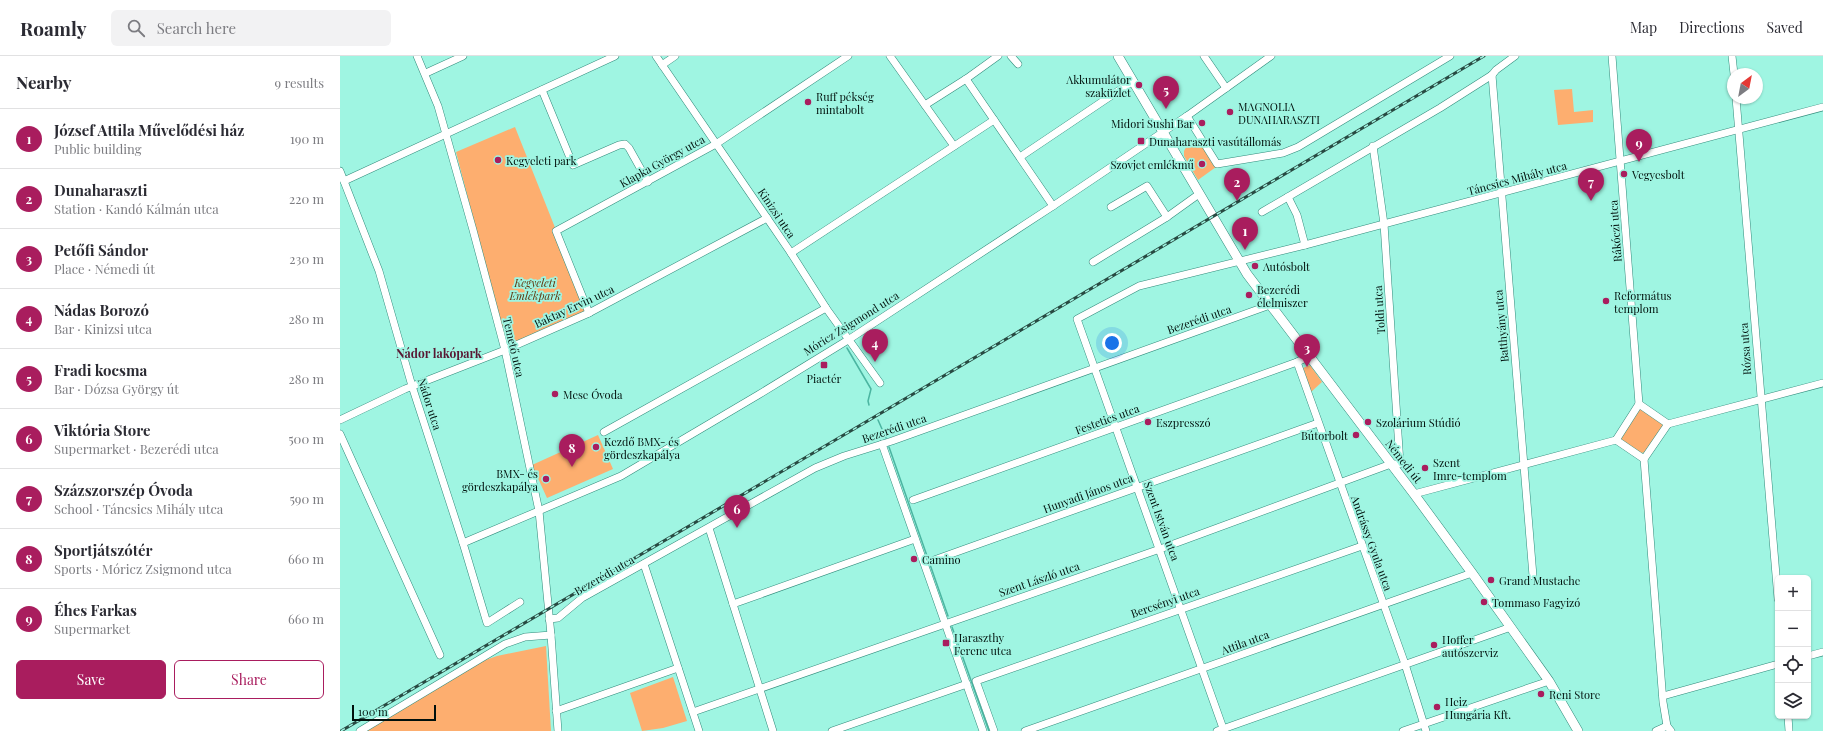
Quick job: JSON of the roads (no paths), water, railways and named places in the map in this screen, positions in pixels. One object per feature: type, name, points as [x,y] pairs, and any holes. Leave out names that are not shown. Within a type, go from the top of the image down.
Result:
[{"type":"main road","name":"Némedi út","points":[[1118,56],[1238,261],[1308,357],[1414,494],[1472,573],[1548,681],[1578,731]]},
{"type":"street","name":"Temető utca","points":[[417,56],[426,73],[447,135],[505,350],[539,511],[551,635],[558,731]]},
{"type":"street","points":[[426,73],[463,56]]},
{"type":"street","points":[[341,175],[447,135],[615,56]]},
{"type":"street","name":"Kinizsi utca","points":[[656,56],[791,253],[826,308],[880,383]]},
{"type":"street","points":[[662,65],[675,56]]},
{"type":"street","name":"Klapka György utca","points":[[589,313],[556,230],[648,182],[716,144],[848,56]]},
{"type":"street","points":[[890,56],[954,146]]},
{"type":"street","points":[[925,105],[966,79],[998,56]]},
{"type":"street","points":[[1011,56],[1018,64]]},
{"type":"street","points":[[1204,56],[1226,88]]},
{"type":"street","name":"Móricz Zsigmond utca","points":[[463,543],[621,476],[848,340],[1053,206],[1187,116],[1271,56]]},
{"type":"street","points":[[1187,116],[1217,164],[1244,161],[1283,153],[1298,147],[1450,56]]},
{"type":"street","points":[[1262,212],[1440,108],[1492,75],[1496,70],[1515,56]]},
{"type":"street","name":"Rákóczi utca","points":[[1612,56],[1639,404]]},
{"type":"street","points":[[1732,56],[1733,68]]},
{"type":"street","name":"Batthyány utca","points":[[1492,75],[1533,576]]},
{"type":"street","points":[[966,79],[1053,206]]},
{"type":"street","points":[[1020,157],[1133,81]]},
{"type":"street","points":[[542,90],[573,165],[619,144],[625,144],[629,148],[648,182]]},
{"type":"street","name":"Rózsa utca","points":[[1737,104],[1760,400],[1776,575]]},
{"type":"street","name":"Táncsics Mihály utca","points":[[1077,319],[1139,286],[1305,245],[1823,108]]},
{"type":"street","points":[[791,253],[994,120]]},
{"type":"street","name":"Toldi utca","points":[[1373,146],[1384,224],[1401,463],[1391,464]]},
{"type":"street","name":"Nádor utca","points":[[341,175],[379,271],[412,386],[463,543],[487,623],[520,602]]},
{"type":"street","points":[[1111,207],[1147,186],[1167,217]]},
{"type":"street","points":[[1093,262],[1167,217],[1199,194]]},
{"type":"street","points":[[1288,197],[1297,215],[1305,245]]},
{"type":"street","name":"Baktay Ervin utca","points":[[340,420],[412,386],[505,350],[589,313],[767,218]]},
{"type":"street","name":"Bezerédi utca","points":[[549,619],[558,618],[582,598],[815,468],[844,456],[882,444],[1270,305]]},
{"type":"street","points":[[604,432],[826,308]]},
{"type":"street","name":"Szent István utca","points":[[1077,319],[1181,608],[1202,668],[1221,730]]},
{"type":"street","name":"Festetics utca","points":[[913,500],[1116,428],[1308,357]]},
{"type":"street","name":"Andrássy Gyula utca","points":[[1297,362],[1405,664],[1426,731]]},
{"type":"street","points":[[1656,731],[1669,729],[1663,696],[1644,459],[1668,424],[1823,383]]},
{"type":"street","points":[[1414,494],[1616,440],[1639,404],[1668,424]]},
{"type":"street","name":"Hunyadi János utca","points":[[934,560],[1318,423]]},
{"type":"street","points":[[340,434],[440,655]]},
{"type":"street","points":[[1616,440],[1644,459]]},
{"type":"street","points":[[882,444],[984,731]]},
{"type":"street","name":"Szent László utca","points":[[693,712],[1160,549],[1391,464]]},
{"type":"street","points":[[709,528],[773,731]]},
{"type":"street","points":[[733,604],[915,539]]},
{"type":"street","name":"Bercsényi utca","points":[[994,731],[976,681],[1181,608],[1362,546]]},
{"type":"street","points":[[644,564],[699,731]]},
{"type":"street","name":"Attila utca","points":[[1025,731],[1472,573]]},
{"type":"street","points":[[1221,730],[1511,627]]},
{"type":"street","points":[[360,731],[505,644],[525,637],[551,635]]},
{"type":"street","points":[[1811,655],[1823,652]]},
{"type":"street","points":[[1663,696],[1775,665]]},
{"type":"street","points":[[556,711],[678,668]]},
{"type":"street","points":[[1403,731],[1548,681]]},
{"type":"street","points":[[832,731],[967,684]]},
{"type":"street","points":[[1788,719],[1790,731]]},
{"type":"waterway","points":[[847,348],[871,389],[868,401],[869,405]]},
{"type":"waterway","points":[[878,420],[886,438]]},
{"type":"waterway","points":[[889,447],[948,616]]},
{"type":"waterway","points":[[952,627],[989,731]]},
{"type":"railway","points":[[341,731],[1484,56]]},
{"type":"place","name":"Akkumulátor szaküzlet","points":[[1139,85]]},
{"type":"place","name":"Ruff pékség mintabolt","points":[[808,102]]},
{"type":"place","name":"Fradi kocsma","points":[[1166,109]]},
{"type":"place","name":"MAGNOLIA DUNAHARASZTI","points":[[1230,112]]},
{"type":"place","name":"Midori Sushi Bar","points":[[1202,123]]},
{"type":"place","name":"Dunaharaszti vasútállomás","points":[[1141,141]]},
{"type":"place","name":"Kegyeleti park","points":[[498,160]]},
{"type":"place","name":"Éhes Farkas","points":[[1639,162]]},
{"type":"place","name":"Szovjet emlékmű","points":[[1202,164]]},
{"type":"place","name":"Vegyesbolt","points":[[1624,174]]},
{"type":"place","name":"Dunaharaszti","points":[[1237,201]]},
{"type":"place","name":"Százszorszép Óvoda","points":[[1591,201]]},
{"type":"place","name":"József Attila Művelődési ház","points":[[1245,250]]},
{"type":"place","name":"Autósbolt","points":[[1255,266]]},
{"type":"place","name":"Bezerédi élelmiszer","points":[[1249,295]]},
{"type":"place","name":"Református templom","points":[[1606,301]]},
{"type":"place","name":"Nádas Borozó","points":[[875,362]]},
{"type":"place","name":"Piactér","points":[[824,365]]},
{"type":"place","name":"Petőfi Sándor","points":[[1307,367]]},
{"type":"place","name":"Mese Óvoda","points":[[555,394]]},
{"type":"place","name":"Eszpresszó","points":[[1148,422]]},
{"type":"place","name":"Szolárium Stúdió","points":[[1368,422]]},
{"type":"place","name":"Bútorbolt","points":[[1356,435]]},
{"type":"place","name":"Kezdő BMX- és gördeszkapálya","points":[[596,447]]},
{"type":"place","name":"Sportjátszótér","points":[[572,467]]},
{"type":"place","name":"Szent Imre-templom","points":[[1425,468]]},
{"type":"place","name":"BMX- és gördeszkapálya","points":[[546,479]]},
{"type":"place","name":"Viktória Store","points":[[737,528]]},
{"type":"place","name":"Camino","points":[[914,559]]},
{"type":"place","name":"Grand Mustache","points":[[1491,580]]},
{"type":"place","name":"Tommaso Fagyizó","points":[[1484,602]]},
{"type":"place","name":"Haraszthy Ferenc utca","points":[[946,643]]},
{"type":"place","name":"Hoffer autószerviz","points":[[1434,645]]},
{"type":"place","name":"Reni Store","points":[[1541,694]]},
{"type":"place","name":"Heiz Hungária Kft.","points":[[1437,707]]},
{"type":"district","name":"Nádor lakópark","points":[[439,353]]},
{"type":"park label","name":"Kegyeleti Emlékpark","points":[[535,288]]}]
